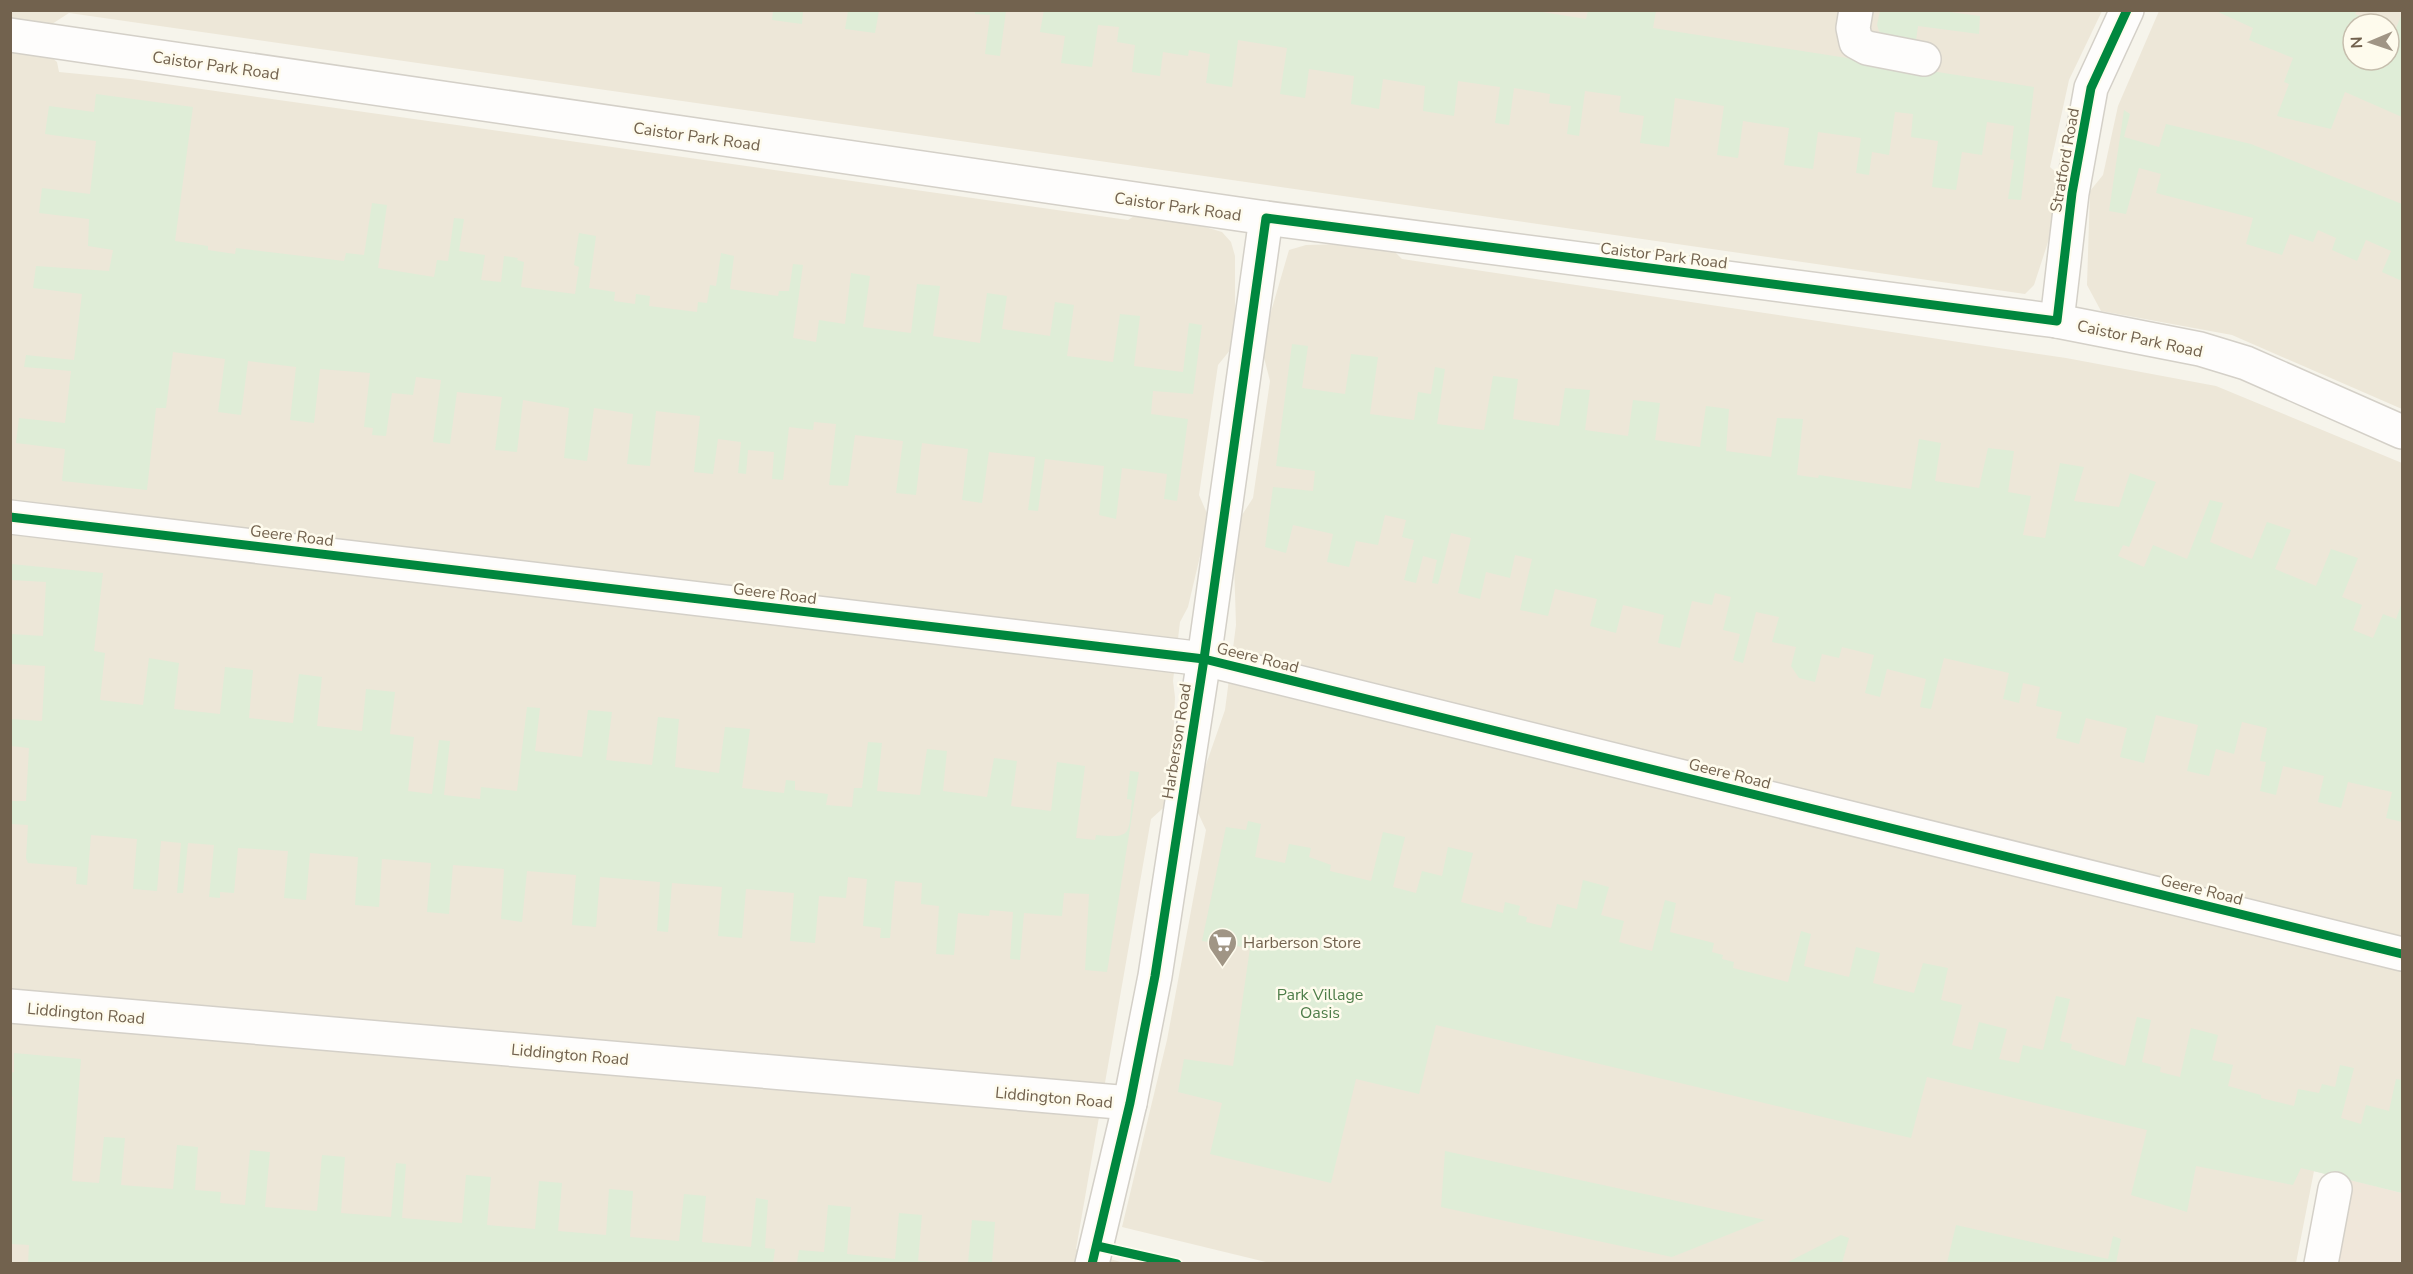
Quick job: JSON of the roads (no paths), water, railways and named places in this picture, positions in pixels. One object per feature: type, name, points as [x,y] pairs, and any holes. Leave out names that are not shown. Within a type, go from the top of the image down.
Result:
[{"type":"street","points":[[1856,10],[1853,28],[1856,42],[1868,48],[1924,59]]},
{"type":"street","name":"Stratford Road","points":[[2057,321],[2072,194],[2091,88],[2127,10]]},
{"type":"street","name":"Caistor Park Road","points":[[10,35],[1266,218],[2057,321],[2200,350],[2246,363],[2403,432]]},
{"type":"street","name":"Harberson Road","points":[[1092,1263],[1130,1103],[1155,976],[1204,659],[1266,218]]},
{"type":"street","name":"Geere Road","points":[[10,517],[1204,659],[2403,954]]},
{"type":"street","name":"Liddington Road","points":[[10,1006],[1130,1103]]},
{"type":"street","points":[[2321,1263],[2335,1189]]},
{"type":"place","name":"Harberson Store","points":[[1222,968]]},
{"type":"park label","name":"Park Village Oasis","points":[[1320,1003]]}]
